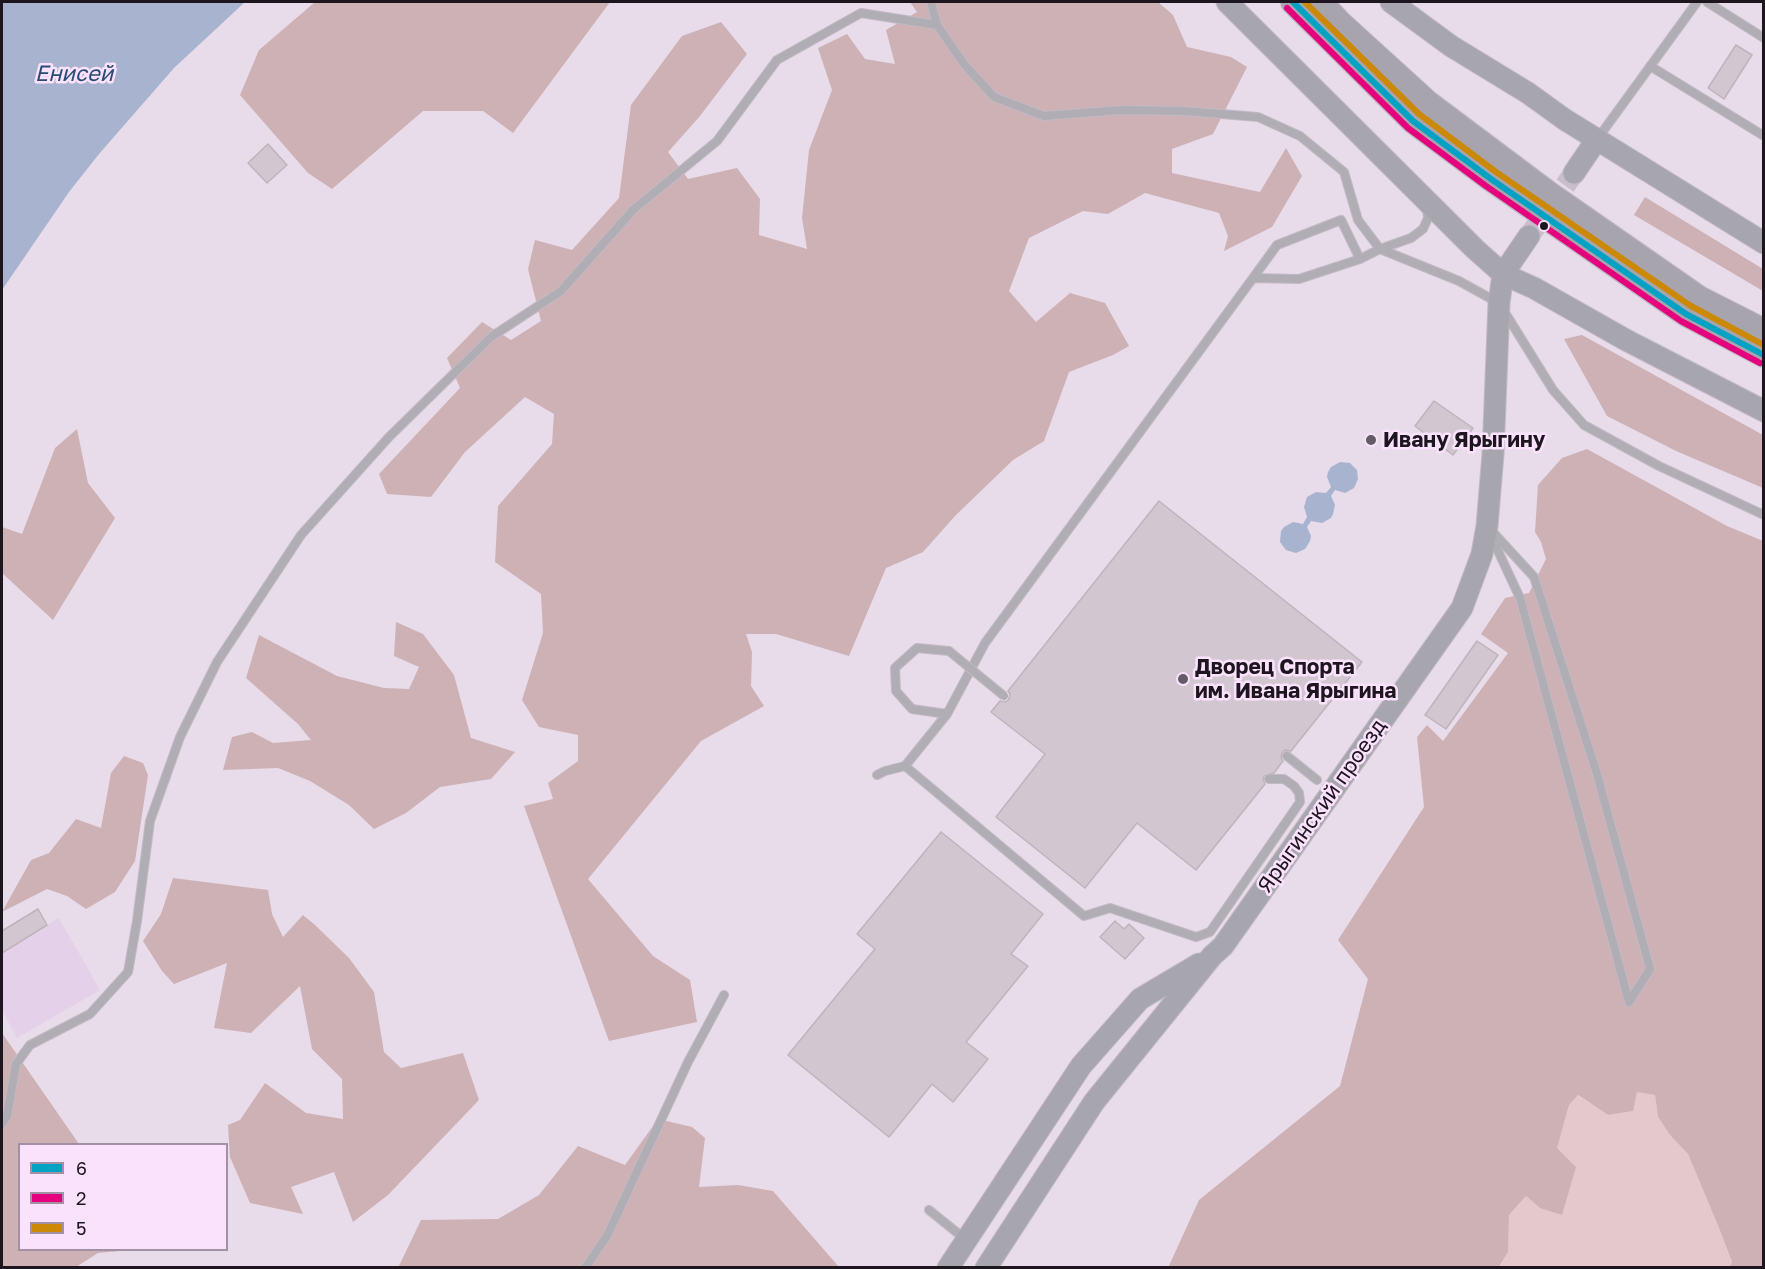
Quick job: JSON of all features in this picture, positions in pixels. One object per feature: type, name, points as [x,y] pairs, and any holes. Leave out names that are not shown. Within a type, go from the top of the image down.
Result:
[{"type":"highway","points":[[1293,2],[1413,121],[1491,179],[1686,314],[1764,355]]},
{"type":"highway","points":[[1320,2],[1428,103],[1548,193],[1699,297],[1764,331]]},
{"type":"main road","points":[[1227,2],[1475,249],[1503,274],[1534,288],[1764,411]]},
{"type":"main road","points":[[1391,2],[1451,46],[1764,243]]},
{"type":"main road","points":[[1574,173],[1597,139]]},
{"type":"main road","points":[[1503,274],[1528,236]]},
{"type":"main road","name":"Ярыгинский проезд","points":[[986,1268],[1108,1084],[1212,956],[1223,946],[1462,608],[1482,554],[1487,526],[1499,303],[1503,274]]},
{"type":"main road","name":"Ярыгинский проезд","points":[[948,1268],[1081,1066],[1140,999],[1212,956]]},
{"type":"main road","points":[[1081,1066],[1108,1084]]},
{"type":"lane","points":[[931,2],[937,25],[964,64],[993,96],[1044,116],[1121,110],[1184,111],[1257,117],[1300,136],[1344,172],[1358,220],[1380,249],[1459,281],[1499,303],[1553,390],[1584,425],[1659,466],[1764,515]]},
{"type":"lane","points":[[1597,139],[1697,2]]},
{"type":"lane","points":[[1707,2],[1764,38]]},
{"type":"lane","points":[[2,1124],[7,1116],[16,1064],[30,1045],[90,1014],[128,972],[150,821],[180,736],[217,662],[302,535],[389,437],[490,337],[561,291],[633,210],[717,141],[777,60],[861,13],[937,25]]},
{"type":"lane","points":[[1650,66],[1764,136]]},
{"type":"lane","points":[[1253,278],[1299,279],[1360,259],[1411,238],[1423,229],[1428,218],[1427,200]]},
{"type":"lane","points":[[877,775],[904,766],[947,714],[985,643],[1277,244],[1341,220],[1360,259]]},
{"type":"lane","points":[[1487,526],[1534,577],[1597,774],[1650,969],[1629,1002],[1520,598],[1487,526]]},
{"type":"lane","points":[[947,714],[912,709],[896,692],[895,668],[917,648],[949,651],[1004,696]]},
{"type":"lane","points":[[1287,756],[1317,780]]},
{"type":"lane","points":[[904,766],[1084,916],[1110,908],[1196,937],[1210,932],[1300,802],[1299,793],[1294,786],[1284,779],[1269,779]]},
{"type":"lane","points":[[585,1268],[607,1236],[688,1062],[724,995]]},
{"type":"lane","points":[[929,1210],[966,1240]]},
{"type":"shaded area","points":[[315,2],[610,2],[513,133],[483,111],[423,111],[332,189],[308,173],[240,95],[259,50]]},
{"type":"shaded area","points":[[910,2],[1158,2],[1173,15],[1187,47],[1231,57],[1247,67],[1213,134],[1172,149],[1172,173],[1260,192],[1286,148],[1302,176],[1272,227],[1224,251],[1228,236],[1219,213],[1145,193],[1108,214],[1083,211],[1029,238],[1009,291],[1036,322],[1070,293],[1105,303],[1129,346],[1113,355],[1069,372],[1044,441],[1013,460],[955,516],[923,552],[886,568],[849,656],[776,634],[746,634],[752,652],[751,686],[764,706],[701,741],[588,879],[653,956],[690,980],[697,1022],[609,1041],[524,806],[553,799],[548,783],[578,761],[578,735],[539,727],[522,700],[543,633],[541,594],[495,562],[498,506],[552,444],[554,414],[525,397],[465,452],[431,497],[387,494],[379,474],[460,388],[447,358],[482,322],[511,340],[541,321],[528,269],[535,240],[572,250],[619,198],[631,105],[682,36],[721,22],[747,54],[700,116],[668,152],[688,179],[737,168],[760,199],[759,235],[807,249],[802,218],[809,150],[832,90],[818,48],[847,34],[865,59],[895,64],[886,30],[917,12]]},
{"type":"shaded area","points":[[1645,197],[1763,269],[1763,291],[1634,215]]},
{"type":"shaded area","points":[[1582,335],[1763,435],[1763,488],[1676,451],[1607,416],[1564,339]]},
{"type":"shaded area","points":[[77,429],[88,483],[115,518],[53,620],[2,573],[2,527],[22,534],[55,448]]},
{"type":"shaded area","points":[[1587,449],[1727,526],[1763,541],[1763,1267],[1730,1267],[1732,1262],[1688,1154],[1670,1135],[1658,1117],[1655,1095],[1637,1092],[1633,1111],[1608,1115],[1578,1095],[1569,1105],[1557,1148],[1576,1167],[1562,1215],[1540,1208],[1526,1196],[1509,1215],[1508,1252],[1499,1267],[1168,1268],[1199,1200],[1340,1086],[1368,979],[1338,940],[1424,807],[1417,737],[1427,725],[1443,741],[1508,653],[1481,634],[1505,598],[1529,593],[1546,559],[1535,532],[1538,485],[1562,458]]},
{"type":"shaded area","points":[[396,622],[423,634],[454,675],[471,738],[515,752],[491,779],[440,787],[406,813],[374,829],[349,805],[310,781],[278,768],[223,770],[232,737],[252,732],[273,743],[311,740],[298,724],[246,678],[259,635],[337,676],[384,688],[409,689],[419,667],[394,656]]},
{"type":"shaded area","points":[[124,756],[143,763],[148,775],[135,861],[115,892],[86,909],[67,896],[47,889],[2,912],[31,860],[49,853],[76,819],[101,828],[111,773]]},
{"type":"shaded area","points":[[173,878],[268,890],[272,914],[283,937],[303,915],[315,925],[349,958],[374,992],[384,1052],[401,1068],[463,1053],[479,1100],[388,1195],[353,1222],[334,1172],[291,1187],[303,1214],[250,1203],[230,1157],[228,1125],[240,1120],[265,1083],[306,1113],[343,1119],[342,1079],[312,1049],[300,986],[251,1033],[214,1028],[227,963],[174,984],[162,971],[143,941],[161,914]]},
{"type":"shaded area","points":[[38,909],[47,925],[59,918],[100,990],[17,1038],[2,1010],[2,931]]},
{"type":"shaded area","points":[[2,1033],[78,1143],[18,1143],[18,1251],[121,1251],[98,1253],[76,1267],[2,1267]]},
{"type":"shaded area","points":[[1637,1092],[1655,1095],[1658,1117],[1670,1135],[1688,1154],[1732,1263],[1730,1268],[1499,1268],[1508,1252],[1509,1215],[1526,1196],[1540,1208],[1569,1105],[1577,1095],[1608,1115],[1632,1111]]},
{"type":"shaded area","points":[[658,1119],[692,1127],[705,1138],[699,1187],[738,1185],[773,1191],[839,1267],[398,1268],[421,1220],[498,1219],[539,1195],[578,1146],[625,1165]]},
{"type":"water","name":"Енисей","points":[[2,2],[245,2],[174,68],[99,154],[69,192],[2,290]]},
{"type":"water","points":[[1340,462],[1350,463],[1357,470],[1358,479],[1354,488],[1345,493],[1335,490],[1331,496],[1335,505],[1331,518],[1322,523],[1311,521],[1307,527],[1311,536],[1310,541],[1305,549],[1296,553],[1286,550],[1280,542],[1281,531],[1293,522],[1303,524],[1307,517],[1304,507],[1307,497],[1316,492],[1326,493],[1331,487],[1327,477],[1328,472],[1331,467]]},
{"type":"building","points":[[1736,45],[1752,55],[1724,99],[1708,88]]},
{"type":"building","points":[[268,144],[287,165],[267,183],[248,163]]},
{"type":"building","points":[[1434,401],[1473,428],[1453,455],[1415,426]]},
{"type":"building","name":"Дворец Спорта им. Ивана Ярыгина","points":[[1159,501],[1362,662],[1291,751],[1285,750],[1282,753],[1283,761],[1274,773],[1264,776],[1265,784],[1196,870],[1137,823],[1085,888],[996,817],[1045,754],[991,712],[1000,701],[1006,702],[1009,699],[1008,691]]},
{"type":"building","points":[[1477,641],[1498,655],[1446,729],[1425,715]]},
{"type":"building","points":[[941,832],[1043,914],[1011,954],[1028,966],[966,1042],[988,1059],[953,1102],[932,1084],[889,1137],[788,1055],[875,949],[857,934]]},
{"type":"building","points":[[38,909],[47,925],[2,953],[2,931]]},
{"type":"building","points":[[1115,921],[1124,929],[1129,924],[1144,938],[1125,959],[1100,937]]},
{"type":"tunnel","points":[[1529,236],[1574,173]]},
{"type":"transit line","name":"6","points":[[1293,2],[1413,121],[1491,179],[1686,314],[1764,355]]},
{"type":"transit line","name":"5","points":[[1305,2],[1419,114],[1496,172],[1691,306],[1764,345]]},
{"type":"transit line","name":"2","points":[[1287,8],[1408,128],[1486,186],[1681,321],[1760,363]]},
{"type":"place","name":"Ивану Ярыгину","points":[[1371,440]]},
{"type":"place","name":"Дворец Спорта им. Ивана Ярыгина","points":[[1183,679]]}]
